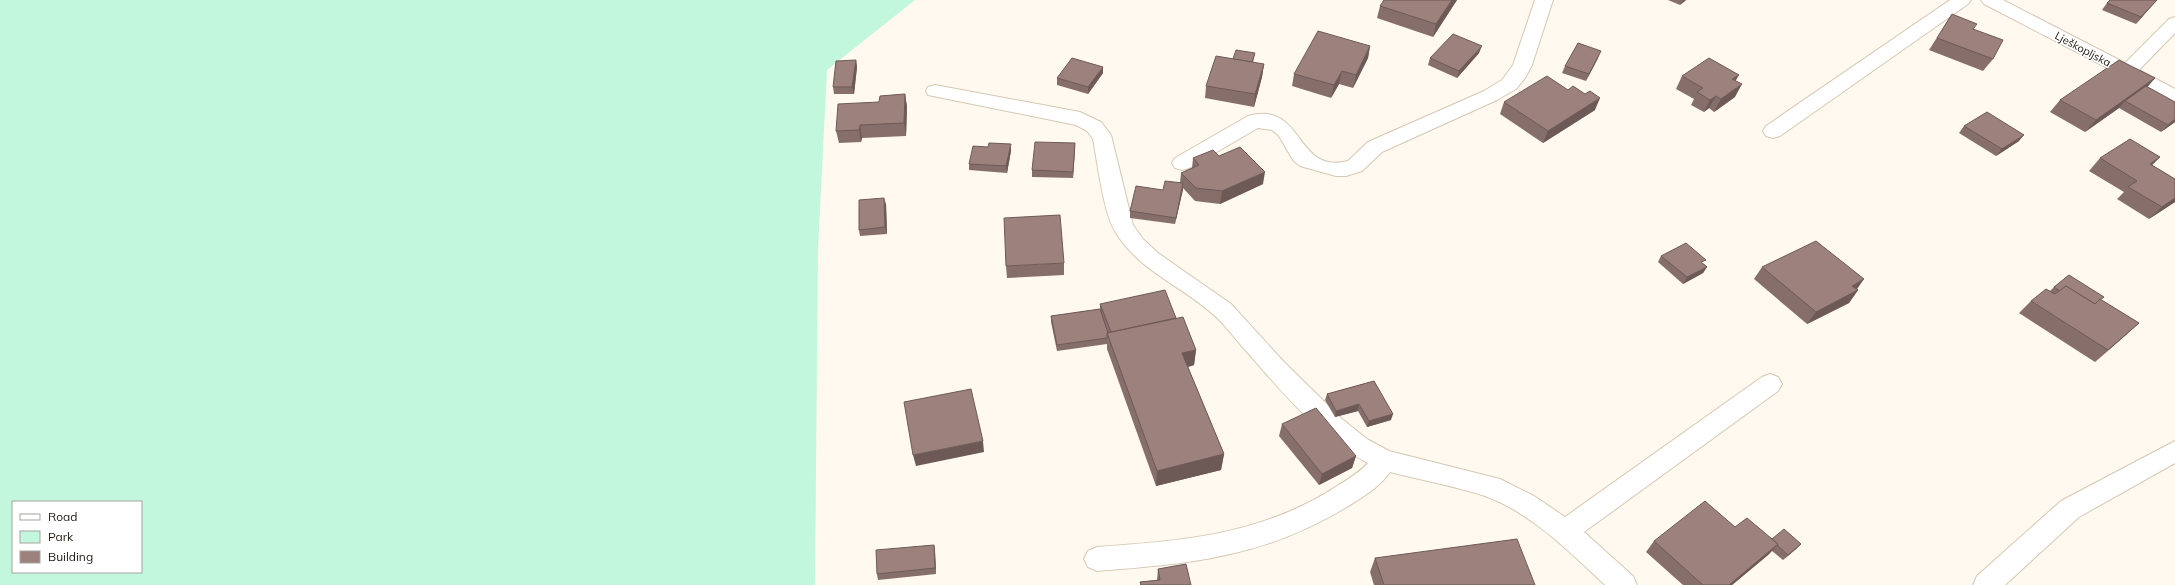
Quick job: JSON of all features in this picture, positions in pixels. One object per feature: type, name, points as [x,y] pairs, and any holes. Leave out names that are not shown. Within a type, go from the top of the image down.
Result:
[{"type":"street","points":[[1182,163],[1255,121],[1267,120],[1276,122],[1283,128],[1302,157],[1314,165],[1344,169],[1356,166],[1371,149],[1492,94],[1514,80],[1525,60],[1544,0]]},
{"type":"street","points":[[1773,130],[1962,0]]},
{"type":"street","name":"Lješkopljska","points":[[1990,0],[2175,97]]},
{"type":"street","points":[[2127,72],[2175,23]]},
{"type":"street","points":[[936,91],[1080,120],[1093,125],[1099,130],[1103,139],[1116,203],[1123,227],[1135,245],[1150,259],[1223,310],[1276,369],[1332,426],[1358,446],[1384,460],[1491,487],[1525,504],[1565,532],[1624,585]]},
{"type":"street","points":[[1565,532],[1605,501],[1770,384]]},
{"type":"street","points":[[1986,585],[2070,509],[2175,451]]},
{"type":"street","points":[[1098,559],[1152,555],[1216,546],[1270,530],[1327,505],[1370,478],[1384,460]]},
{"type":"green space","points":[[0,0],[915,0],[827,70],[818,249],[815,585],[0,585]]},
{"type":"building","points":[[1384,0],[1452,0],[1436,24],[1380,6]]},
{"type":"building","points":[[2110,0],[2157,0],[2141,17],[2107,3]]},
{"type":"building","points":[[1952,14],[1977,24],[1973,29],[2003,40],[1993,59],[1937,38]]},
{"type":"building","points":[[1318,31],[1370,46],[1356,75],[1342,71],[1334,85],[1294,74]]},
{"type":"building","points":[[1453,34],[1482,46],[1459,71],[1430,58]]},
{"type":"building","points":[[1578,43],[1601,51],[1589,74],[1565,66]]},
{"type":"building","points":[[1236,50],[1255,53],[1252,62],[1233,59]]},
{"type":"building","points":[[1216,56],[1264,64],[1255,94],[1206,86]]},
{"type":"building","points":[[1072,58],[1103,67],[1088,87],[1057,78]]},
{"type":"building","points":[[1709,58],[1739,75],[1732,79],[1742,84],[1721,99],[1716,96],[1710,100],[1697,92],[1703,88],[1682,76]]},
{"type":"building","points":[[856,60],[852,87],[833,87],[836,61]]},
{"type":"building","points":[[2119,60],[2155,78],[2096,120],[2060,100]]},
{"type":"building","points":[[1547,76],[1568,90],[1573,86],[1585,94],[1590,91],[1600,98],[1548,131],[1504,102]]},
{"type":"building","points":[[2146,86],[2175,102],[2175,119],[2168,125],[2125,101]]},
{"type":"building","points":[[905,94],[904,123],[860,125],[859,130],[836,131],[838,104],[879,102],[880,96]]},
{"type":"building","points":[[1987,112],[2024,135],[2002,149],[1964,126]]},
{"type":"building","points":[[2130,139],[2160,157],[2150,164],[2175,179],[2175,198],[2162,207],[2128,187],[2137,181],[2100,158]]},
{"type":"building","points":[[1035,142],[1075,143],[1073,172],[1032,170]]},
{"type":"building","points":[[989,143],[1011,144],[1006,166],[969,164],[973,146],[988,147]]},
{"type":"building","points":[[1240,147],[1265,172],[1222,191],[1196,188],[1181,173],[1199,165],[1193,158],[1213,150],[1219,156]]},
{"type":"building","points":[[1165,181],[1183,183],[1176,218],[1130,211],[1136,186],[1163,190]]},
{"type":"building","points":[[884,198],[885,227],[859,230],[859,200]]},
{"type":"building","points":[[1060,215],[1064,263],[1006,266],[1004,218]]},
{"type":"building","points":[[1816,241],[1864,279],[1852,286],[1858,290],[1816,312],[1762,267]]},
{"type":"building","points":[[1686,243],[1706,260],[1701,262],[1707,267],[1687,277],[1661,256]]},
{"type":"building","points":[[2069,275],[2104,297],[2095,304],[2066,286],[2060,291],[2054,287]]},
{"type":"building","points":[[2066,286],[2095,304],[2100,299],[2139,323],[2108,350],[2031,301],[2046,289],[2055,294]]},
{"type":"building","points":[[1165,290],[1176,318],[1111,332],[1100,304]]},
{"type":"building","points":[[1100,309],[1108,333],[1107,338],[1057,345],[1051,316]]},
{"type":"building","points":[[1183,317],[1196,350],[1182,353],[1224,454],[1157,471],[1107,333]]},
{"type":"building","points":[[1374,381],[1393,414],[1369,421],[1359,404],[1336,411],[1327,394]]},
{"type":"building","points":[[971,389],[983,441],[913,455],[904,402]]},
{"type":"building","points":[[1316,408],[1356,456],[1322,474],[1282,424]]},
{"type":"building","points":[[1705,501],[1735,527],[1747,518],[1778,544],[1729,585],[1703,585],[1654,541]]},
{"type":"building","points":[[1784,529],[1801,544],[1788,555],[1772,539]]},
{"type":"building","points":[[1517,539],[1535,585],[1384,585],[1375,558]]},
{"type":"building","points":[[934,545],[935,568],[877,574],[876,550]]},
{"type":"building","points":[[1186,564],[1191,585],[1141,585],[1140,582],[1160,580],[1158,569]]}]
